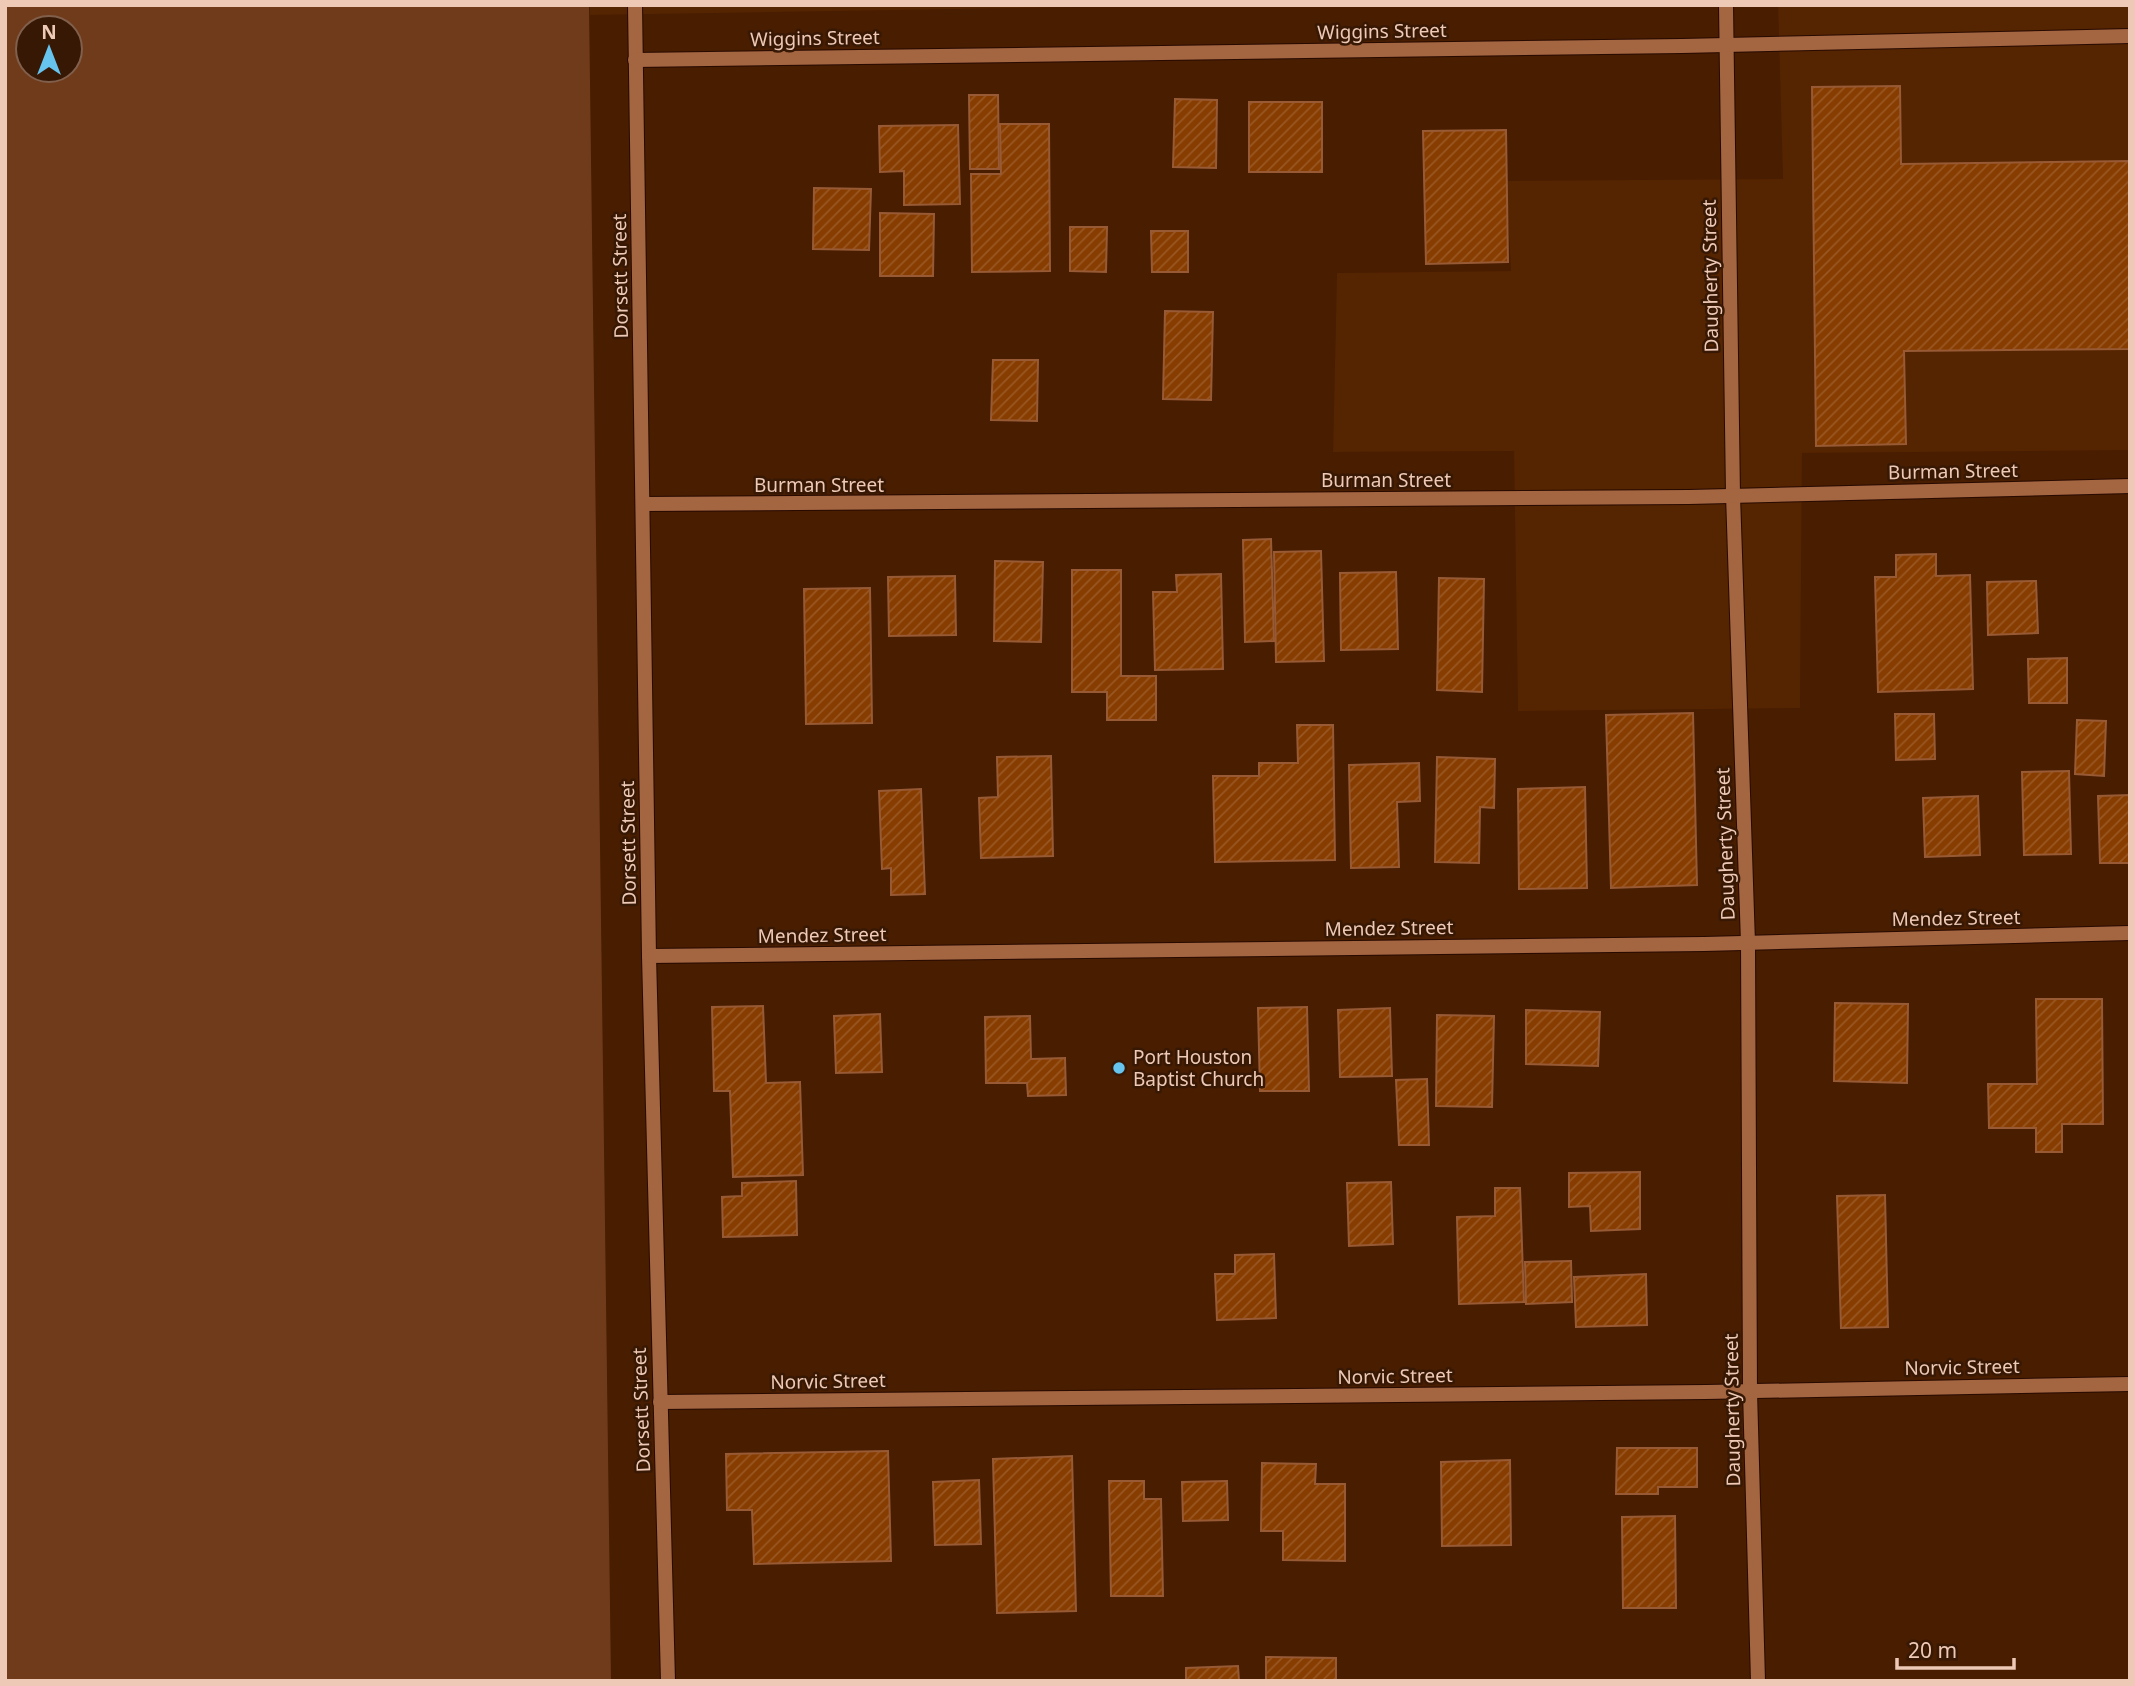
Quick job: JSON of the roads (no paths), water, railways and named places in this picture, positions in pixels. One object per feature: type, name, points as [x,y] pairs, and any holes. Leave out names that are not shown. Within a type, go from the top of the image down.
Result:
[{"type":"street","name":"Dorsett Street","points":[[635,5],[649,956],[668,1681]]},
{"type":"street","name":"Daugherty Street","points":[[1726,5],[1733,495],[1748,943],[1750,1391],[1758,1681]]},
{"type":"street","name":"Wiggins Street","points":[[635,60],[1726,45],[2130,36]]},
{"type":"street","name":"Burman Street","points":[[643,504],[1733,495],[2130,486]]},
{"type":"street","name":"Mendez Street","points":[[649,956],[1748,943],[2130,933]]},
{"type":"street","name":"Norvic Street","points":[[660,1402],[1750,1391],[2130,1384]]},
{"type":"place","name":"Port Houston Baptist Church","points":[[1119,1068]]}]
